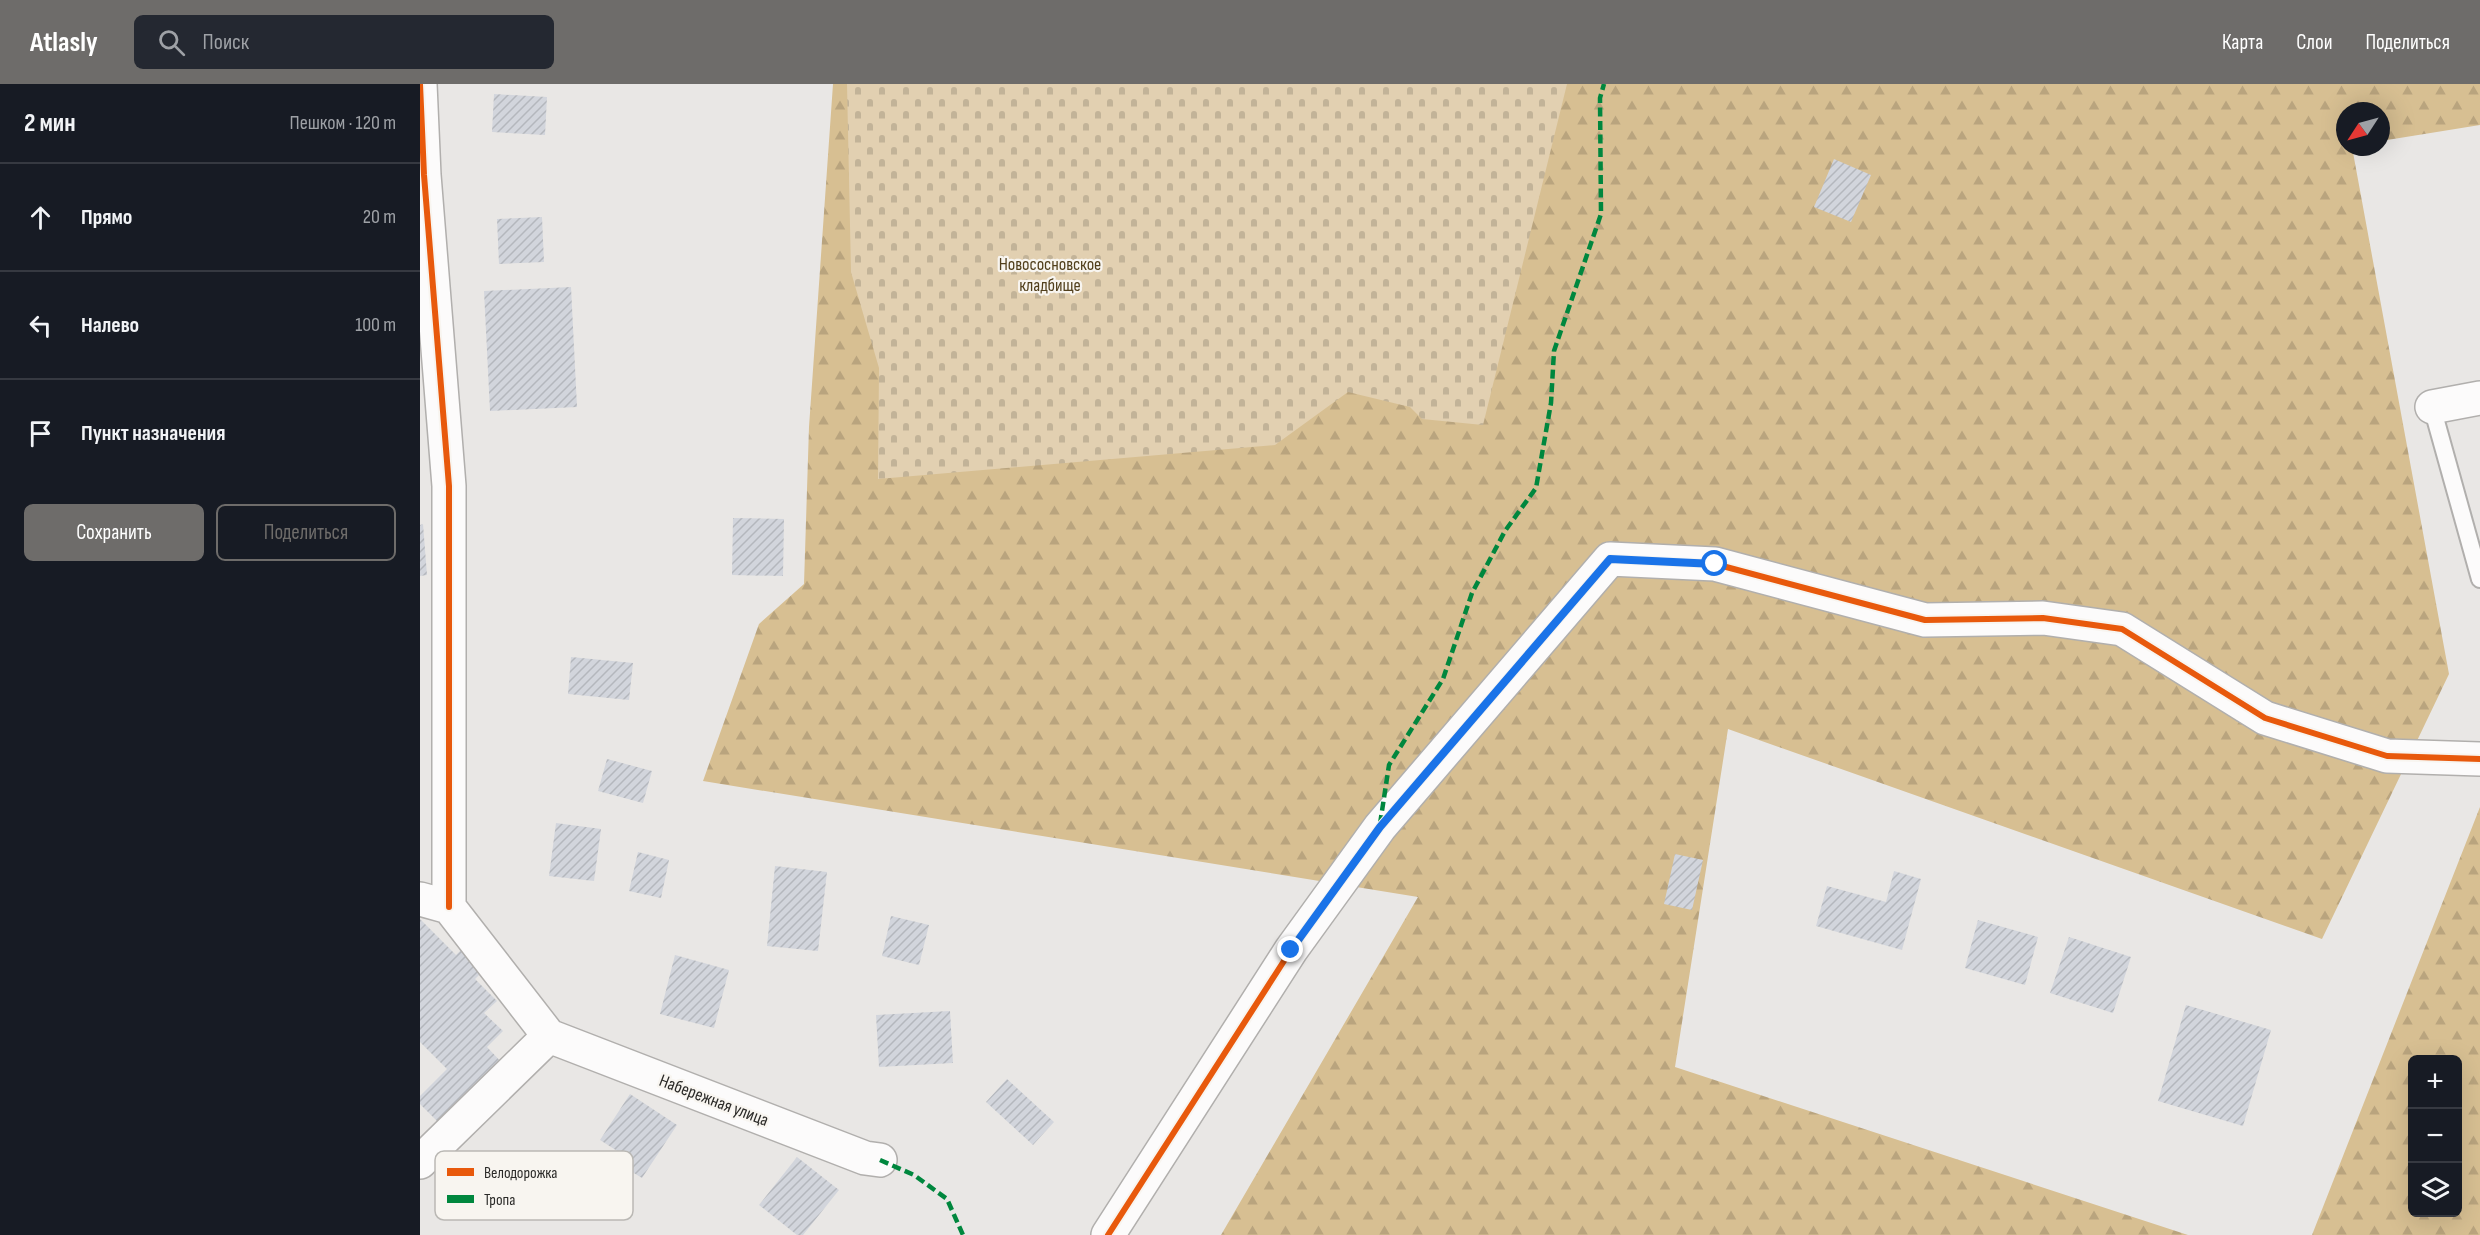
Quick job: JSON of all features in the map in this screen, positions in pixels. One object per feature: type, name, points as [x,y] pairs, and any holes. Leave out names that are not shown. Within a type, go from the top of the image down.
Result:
[{"type":"street","points":[[420,84],[424,175],[449,486],[434,903],[549,1036],[420,1162]]},
{"type":"street","points":[[2432,407],[2480,398]]},
{"type":"street","points":[[1108,1235],[1291,950],[1380,827],[1610,559],[1715,564],[1925,620],[2043,618],[2122,629],[2265,718],[2387,756],[2480,759]]},
{"type":"street","name":"Набережная улица","points":[[549,1036],[865,1158],[880,1160]]},
{"type":"lane","points":[[2432,407],[2480,579]]},
{"type":"green space","points":[[833,84],[2480,84],[2480,125],[2390,140],[2390,102],[2336,102],[2336,156],[2354,156],[2449,674],[2322,939],[1728,729],[1675,1067],[2188,1235],[1221,1235],[1418,897],[703,781],[759,624],[804,584],[809,427]]},
{"type":"green space","name":"Новососновское кладбище","points":[[847,84],[1567,84],[1483,425],[1422,419],[1410,407],[1348,392],[1275,445],[878,479],[879,368],[851,272]]},
{"type":"green space","points":[[2480,807],[2480,1235],[2312,1235]]},
{"type":"building","points":[[494,94],[547,97],[545,135],[492,132]]},
{"type":"building","points":[[1834,159],[1871,175],[1851,222],[1814,207]]},
{"type":"building","points":[[542,217],[544,262],[499,264],[497,219]]},
{"type":"building","points":[[571,287],[577,407],[490,411],[484,291]]},
{"type":"building","points":[[733,518],[784,519],[783,576],[732,575]]},
{"type":"building","points":[[423,524],[427,575],[420,576],[420,525]]},
{"type":"building","points":[[571,657],[633,663],[629,700],[568,694]]},
{"type":"building","points":[[607,759],[652,771],[643,803],[598,791]]},
{"type":"building","points":[[556,823],[601,829],[594,881],[549,876]]},
{"type":"building","points":[[638,852],[669,860],[661,898],[629,891]]},
{"type":"building","points":[[1675,854],[1703,860],[1692,910],[1664,904]]},
{"type":"building","points":[[775,866],[827,872],[818,951],[767,946]]},
{"type":"building","points":[[1894,871],[1921,879],[1902,950],[1816,926],[1827,886],[1886,902]]},
{"type":"building","points":[[891,916],[929,925],[919,965],[882,956]]},
{"type":"building","points":[[420,919],[456,955],[463,948],[484,970],[475,979],[497,1001],[484,1013],[503,1031],[487,1047],[505,1066],[443,1127],[420,1104],[420,1096],[447,1069],[420,1042]]},
{"type":"building","points":[[1978,920],[2038,937],[2025,985],[1965,968]]},
{"type":"building","points":[[2069,937],[2131,957],[2113,1013],[2050,993]]},
{"type":"building","points":[[675,955],[729,970],[714,1028],[660,1014]]},
{"type":"building","points":[[2186,1005],[2271,1030],[2243,1126],[2158,1101]]},
{"type":"building","points":[[950,1011],[953,1063],[879,1067],[876,1015]]},
{"type":"building","points":[[1007,1079],[1054,1122],[1033,1145],[986,1102]]},
{"type":"building","points":[[630,1094],[677,1125],[642,1178],[633,1172],[633,1151],[617,1151],[600,1140]]},
{"type":"building","points":[[797,1157],[839,1190],[803,1235],[797,1235],[759,1205]]},
{"type":"marked path","points":[[1380,824],[1389,765],[1443,679],[1472,593],[1505,531],[1536,488],[1551,403],[1554,351],[1601,214],[1600,98],[1604,84]]},
{"type":"marked path","points":[[880,1160],[914,1175],[947,1199],[963,1235]]},
{"type":"cycle path","points":[[420,84],[424,175],[449,486],[449,907]]},
{"type":"cycle path","points":[[1108,1235],[1291,950],[1380,827],[1610,559],[1715,564],[1925,620],[2043,618],[2122,629],[2265,718],[2387,756],[2480,759]]},
{"type":"route","points":[[1291,950],[1380,827],[1610,559],[1715,564]]}]
